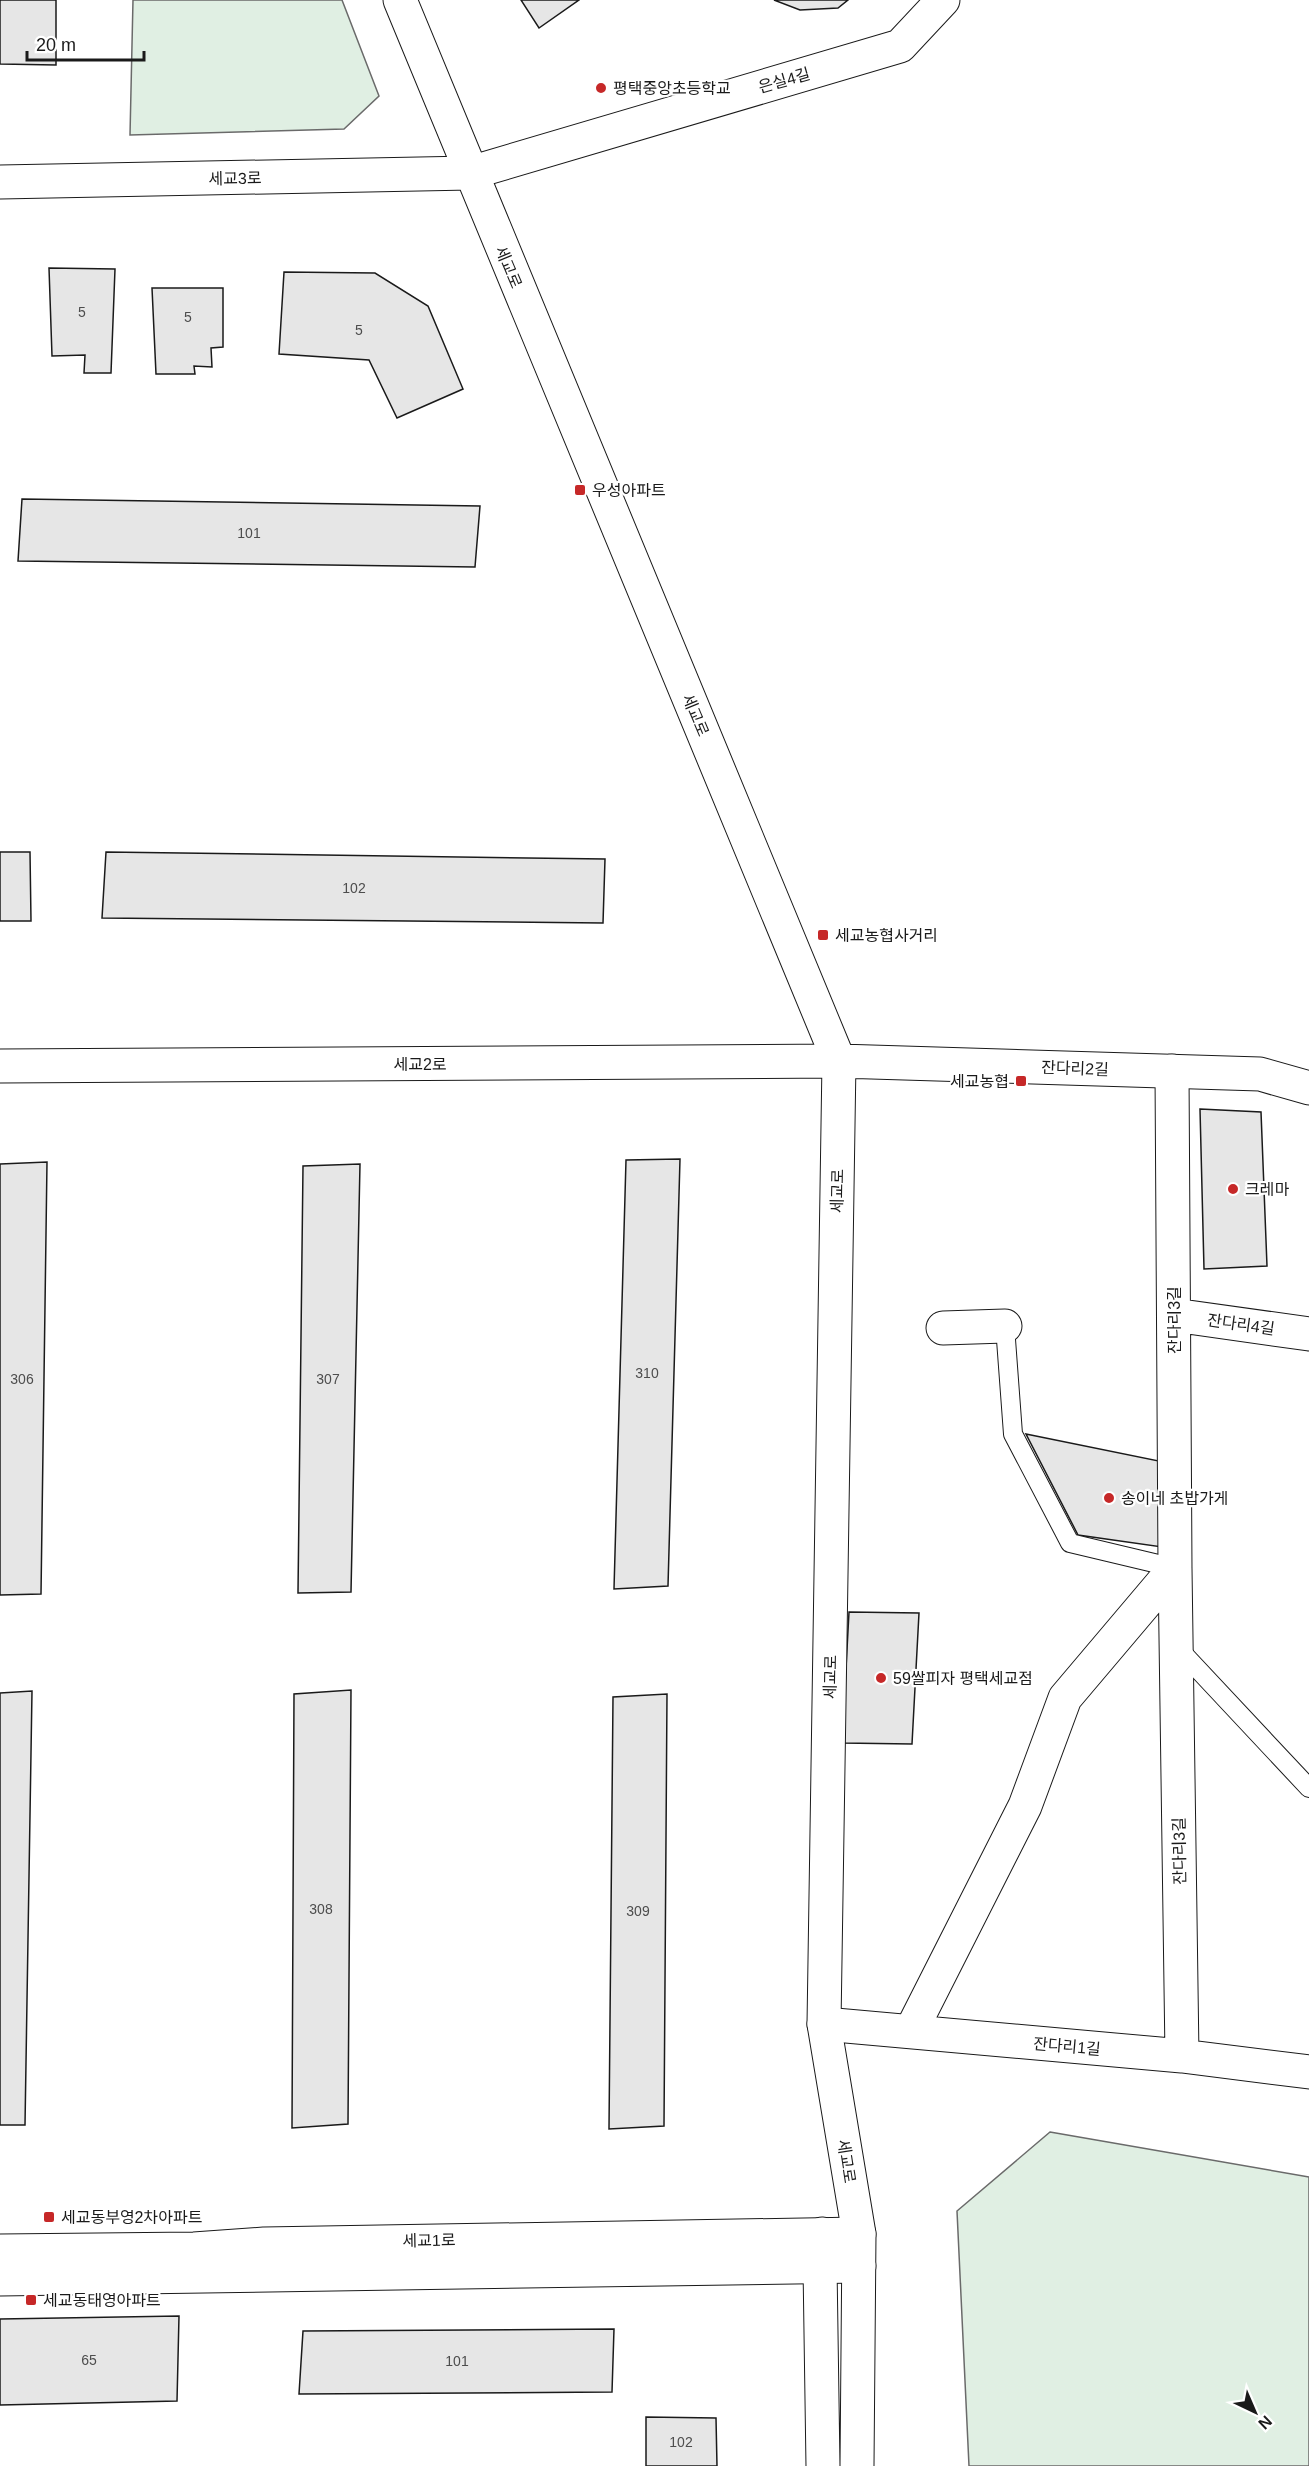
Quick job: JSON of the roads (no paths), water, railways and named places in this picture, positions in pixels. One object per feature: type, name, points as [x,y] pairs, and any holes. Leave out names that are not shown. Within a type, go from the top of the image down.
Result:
[{"type":"street","name":"세교로","points":[[400,0],[839,1061],[824,2024],[859,2234],[857,2466]]},
{"type":"street","name":"은실4길","points":[[470,173],[900,46],[943,0]]},
{"type":"street","name":"세교3로","points":[[0,182],[470,173]]},
{"type":"street","name":"세교2로","points":[[0,1066],[839,1061]]},
{"type":"street","name":"잔다리2길","points":[[839,1061],[1260,1074],[1309,1088]]},
{"type":"street","name":"잔다리3길","points":[[1172,1071],[1175,1568],[1182,2056]]},
{"type":"street","name":"잔다리4길","points":[[1174,1315],[1309,1334]]},
{"type":"street","points":[[943,1328],[1005,1326]]},
{"type":"street","points":[[911,2031],[1025,1806],[1065,1698],[1175,1568]]},
{"type":"street","name":"잔다리1길","points":[[824,2024],[1182,2056],[1309,2072]]},
{"type":"street","name":"세교1로","points":[[0,2279],[821,2250],[859,2234]]},
{"type":"street","name":"세교1로","points":[[0,2251],[194,2249],[276,2244],[821,2250],[859,2266]]},
{"type":"street","points":[[821,2250],[823,2466]]},
{"type":"lane","points":[[1005,1326],[1013,1434],[1070,1543],[1175,1568]]},
{"type":"lane","points":[[1177,1647],[1309,1788]]},
{"type":"place","name":"평택중앙초등학교","points":[[601,88]]},
{"type":"place","name":"우성아파트","points":[[580,490]]},
{"type":"place","name":"세교농협사거리","points":[[823,935]]},
{"type":"place","name":"세교농협","points":[[1021,1081]]},
{"type":"place","name":"크레마","points":[[1233,1189]]},
{"type":"place","name":"송이네 초밥가게","points":[[1109,1498]]},
{"type":"place","name":"59쌀피자 평택세교점","points":[[881,1678]]},
{"type":"place","name":"세교동부영2차아파트","points":[[49,2217]]},
{"type":"place","name":"세교동태영아파트","points":[[31,2300]]}]
